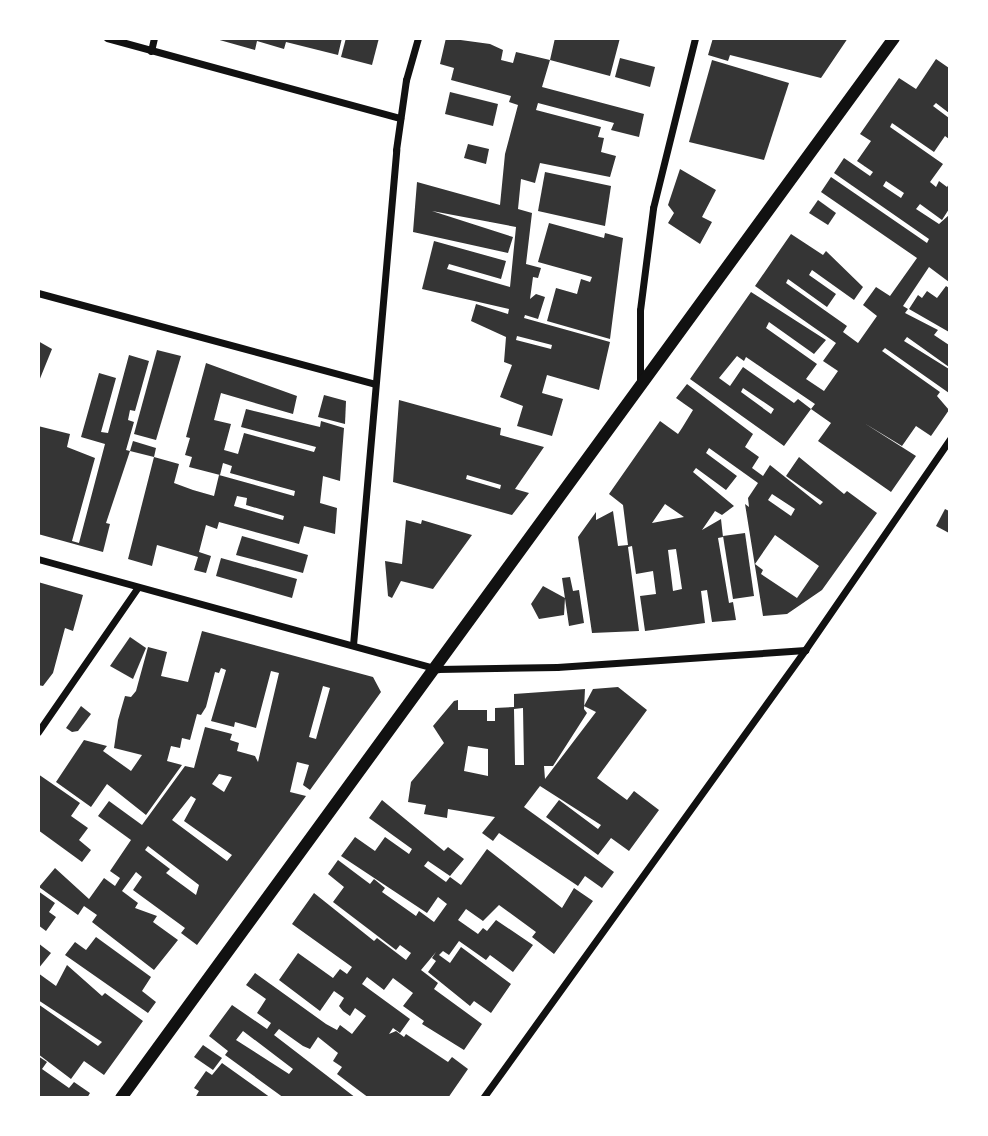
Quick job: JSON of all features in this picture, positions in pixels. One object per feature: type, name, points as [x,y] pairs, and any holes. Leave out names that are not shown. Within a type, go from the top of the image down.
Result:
[{"type":"street","points":[[107,38],[400,118]]},
{"type":"street","points":[[151,51],[154,38]]},
{"type":"street","points":[[353,645],[400,118],[418,38]]},
{"type":"street","points":[[640,387],[640,310],[653,208],[695,38]]},
{"type":"street","points":[[121,1097],[438,669],[894,38]]},
{"type":"street","points":[[38,293],[375,384]]},
{"type":"street","points":[[483,1097],[805,650],[950,439]]},
{"type":"street","points":[[38,559],[438,669],[557,667],[805,650]]},
{"type":"street","points":[[38,732],[138,587]]},
{"type":"building","points":[[342,38],[338,55],[286,42],[284,49],[257,41],[255,50],[216,39]]},
{"type":"building","points":[[346,38],[379,38],[372,65],[341,57]]},
{"type":"building","points":[[446,38],[490,44],[503,50],[501,60],[513,63],[516,52],[550,60],[542,87],[644,114],[639,137],[611,130],[614,123],[538,103],[536,110],[601,127],[598,137],[604,138],[601,152],[616,156],[610,177],[540,163],[535,183],[521,179],[518,209],[532,213],[526,264],[541,268],[538,278],[533,277],[530,299],[536,294],[545,297],[538,319],[525,315],[524,318],[610,342],[599,390],[547,375],[542,393],[563,399],[552,436],[517,426],[523,406],[500,397],[512,365],[504,362],[506,337],[471,321],[476,304],[508,314],[509,309],[422,289],[434,241],[506,261],[501,279],[449,264],[447,269],[510,287],[516,227],[432,211],[513,237],[508,253],[413,232],[417,182],[500,205],[505,154],[518,105],[509,102],[511,96],[451,80],[454,68],[440,64]],"holes":[[[517,336],[552,345],[551,349],[516,340]]]},
{"type":"building","points":[[555,38],[620,38],[610,76],[550,60]]},
{"type":"building","points":[[713,38],[848,38],[821,78],[730,55],[728,61],[708,55]]},
{"type":"building","points":[[620,58],[655,67],[650,87],[615,77]]},
{"type":"building","points":[[936,59],[949,68],[949,113],[936,103],[933,106],[949,118],[949,139],[945,136],[934,152],[892,123],[890,127],[943,164],[930,182],[936,187],[939,181],[947,187],[949,184],[949,209],[942,220],[920,204],[916,209],[939,224],[949,215],[949,282],[929,267],[903,306],[908,309],[905,313],[938,330],[934,335],[949,345],[949,367],[907,337],[904,341],[949,369],[949,393],[885,348],[882,351],[940,392],[937,396],[949,410],[931,436],[916,426],[902,446],[864,423],[916,456],[891,492],[818,441],[831,423],[811,409],[784,446],[690,379],[751,292],[826,340],[814,354],[769,322],[766,328],[817,364],[806,379],[824,391],[838,371],[823,361],[836,343],[755,286],[791,234],[823,255],[826,251],[863,287],[854,300],[812,270],[809,275],[836,294],[827,307],[788,279],[786,283],[847,326],[843,332],[858,343],[877,316],[863,305],[876,287],[890,296],[917,258],[821,192],[831,177],[927,243],[929,239],[834,173],[844,158],[870,176],[873,172],[857,161],[871,141],[860,134],[899,78],[916,89]],"holes":[[[886,181],[904,193],[901,198],[883,186]],[[737,356],[744,361],[746,357],[815,404],[811,409],[798,399],[794,403],[743,367],[730,386],[719,378]],[[743,388],[774,409],[771,414],[741,392]]]},
{"type":"building","points":[[712,60],[789,83],[764,160],[689,142]]},
{"type":"building","points":[[450,92],[498,104],[493,126],[445,114]]},
{"type":"building","points":[[468,144],[489,149],[486,164],[464,158]]},
{"type":"building","points":[[680,169],[716,190],[702,217],[712,222],[700,244],[668,223],[674,213],[668,205]]},
{"type":"building","points":[[545,172],[611,186],[605,226],[538,211]]},
{"type":"building","points":[[818,200],[836,213],[828,225],[809,213]]},
{"type":"building","points":[[549,223],[604,238],[605,233],[623,238],[610,339],[547,321],[556,288],[577,294],[581,279],[590,282],[592,277],[538,262]]},
{"type":"building","points":[[946,286],[949,288],[949,332],[909,309],[918,295],[922,298],[927,291],[937,298]]},
{"type":"building","points":[[38,341],[52,349],[39,381],[38,381]]},
{"type":"building","points":[[157,350],[181,356],[156,440],[134,434]]},
{"type":"building","points":[[129,355],[149,361],[135,411],[130,410],[128,420],[134,422],[126,450],[130,451],[106,523],[110,524],[103,552],[38,534],[38,426],[70,434],[67,447],[95,458],[72,541],[79,543],[105,444],[81,437],[99,373],[116,378],[101,432],[108,433]]},
{"type":"building","points":[[206,363],[297,396],[293,414],[221,393],[214,420],[231,424],[224,450],[238,454],[244,433],[314,452],[316,447],[241,427],[246,409],[320,427],[321,421],[344,428],[340,481],[323,476],[320,503],[337,508],[335,534],[304,526],[299,544],[219,522],[217,529],[206,525],[199,552],[211,556],[206,573],[194,570],[198,557],[157,545],[152,566],[128,559],[154,457],[179,464],[174,483],[214,496],[219,475],[294,496],[295,491],[230,473],[232,466],[223,463],[220,475],[189,467],[192,457],[185,455],[190,438],[186,437]],"holes":[[[237,496],[247,498],[246,505],[284,516],[283,520],[234,506]]]},
{"type":"building","points":[[687,384],[753,434],[745,447],[759,457],[752,468],[763,476],[770,465],[820,505],[823,502],[786,476],[799,457],[844,494],[847,491],[877,513],[822,590],[787,614],[763,616],[745,504],[749,507],[748,498],[758,483],[709,448],[706,453],[737,476],[726,490],[696,468],[693,472],[734,506],[722,515],[715,511],[702,530],[721,519],[723,537],[718,538],[729,603],[733,602],[736,620],[712,622],[707,590],[701,591],[705,623],[645,631],[640,596],[656,594],[653,571],[636,574],[632,546],[628,547],[639,631],[592,633],[578,537],[596,512],[596,520],[613,511],[618,546],[628,545],[623,505],[609,494],[660,421],[678,434],[693,410],[676,398]],"holes":[[[772,494],[795,509],[791,516],[768,500]],[[665,504],[684,517],[652,523]],[[775,535],[819,566],[797,598],[761,574],[763,570],[755,564]],[[676,549],[682,589],[673,591],[668,550]]]},
{"type":"building","points":[[324,395],[346,401],[345,424],[318,417]]},
{"type":"building","points":[[399,400],[501,428],[500,435],[544,447],[515,489],[529,493],[512,515],[393,482]],"holes":[[[467,475],[501,485],[500,489],[466,479]]]},
{"type":"building","points":[[133,441],[156,448],[154,457],[130,451]]},
{"type":"building","points":[[945,509],[949,511],[949,533],[936,526]]},
{"type":"building","points":[[406,520],[421,524],[422,520],[472,535],[433,589],[401,581],[392,598],[388,596],[385,561],[402,564]]},
{"type":"building","points":[[745,533],[754,596],[733,599],[723,536]]},
{"type":"building","points":[[242,536],[308,555],[303,573],[236,555]]},
{"type":"building","points":[[221,558],[297,579],[292,598],[216,576]]},
{"type":"building","points":[[570,577],[573,591],[579,590],[584,623],[569,626],[562,578]]},
{"type":"building","points":[[38,582],[83,595],[73,631],[65,628],[53,673],[43,686],[38,685]]},
{"type":"building","points":[[543,586],[565,598],[564,615],[539,619],[531,604]]},
{"type":"building","points":[[202,631],[373,677],[381,692],[310,790],[303,785],[309,765],[297,762],[290,792],[306,796],[197,945],[181,933],[185,928],[133,890],[142,877],[136,872],[122,891],[138,903],[135,908],[157,916],[153,922],[178,940],[154,970],[92,922],[97,915],[84,906],[78,915],[39,887],[55,868],[89,899],[104,878],[115,886],[120,878],[110,871],[131,840],[98,816],[109,801],[142,825],[185,766],[194,768],[205,727],[232,734],[230,740],[239,743],[237,751],[255,756],[258,762],[279,673],[271,671],[256,728],[235,722],[234,727],[211,721],[226,670],[221,668],[219,673],[215,672],[206,707],[201,715],[197,714],[190,740],[182,738],[180,748],[171,746],[167,761],[182,765],[146,815],[107,784],[91,807],[56,782],[84,740],[107,746],[103,751],[131,771],[142,755],[114,748],[125,696],[131,697],[136,691],[148,647],[167,652],[161,676],[188,682]],"holes":[[[323,686],[330,688],[316,739],[309,737]],[[219,774],[232,777],[224,792],[212,784]],[[191,796],[196,799],[184,821],[232,855],[227,861],[172,820]],[[148,846],[199,885],[196,895],[166,873],[170,869],[145,850]]]},
{"type":"building","points":[[130,637],[146,648],[133,679],[110,666]]},
{"type":"building","points":[[618,687],[647,710],[597,778],[627,800],[634,791],[659,810],[629,851],[611,838],[598,855],[546,817],[559,800],[598,829],[601,825],[540,786],[524,807],[614,872],[602,888],[585,876],[578,886],[499,833],[493,841],[482,833],[495,817],[448,809],[447,818],[424,814],[426,805],[408,802],[411,782],[444,743],[433,726],[454,701],[458,700],[458,710],[487,710],[487,721],[495,721],[495,708],[514,707],[514,694],[585,689],[584,706],[593,689]],"holes":[[[584,706],[596,712],[545,779],[544,766],[553,766],[587,713]],[[523,708],[524,765],[515,765],[514,709]],[[468,746],[488,749],[488,776],[464,771]]]},
{"type":"building","points":[[81,706],[91,714],[78,731],[72,732],[66,728]]},
{"type":"building","points":[[38,774],[80,803],[71,816],[88,828],[79,840],[91,850],[82,862],[38,830]]},
{"type":"building","points":[[382,800],[444,851],[448,847],[464,859],[450,876],[428,861],[424,866],[446,882],[450,877],[461,885],[487,849],[562,908],[574,888],[593,901],[554,954],[532,937],[536,932],[499,905],[483,921],[466,909],[458,920],[478,934],[483,928],[487,931],[496,920],[533,945],[513,972],[490,955],[486,960],[459,941],[449,955],[443,951],[439,955],[450,963],[461,947],[511,984],[491,1013],[474,1001],[470,1006],[428,972],[436,961],[432,958],[436,952],[421,970],[438,983],[434,989],[482,1024],[464,1050],[422,1024],[424,1021],[403,1006],[413,993],[393,978],[384,990],[367,977],[362,984],[410,1019],[400,1033],[393,1028],[389,1034],[396,1031],[404,1037],[406,1034],[448,1062],[452,1057],[468,1069],[448,1098],[369,1098],[337,1074],[342,1067],[333,1061],[338,1053],[318,1037],[310,1049],[279,1029],[274,1035],[356,1098],[284,1098],[225,1055],[228,1051],[209,1036],[232,1005],[267,1029],[271,1023],[257,1013],[266,999],[246,985],[255,973],[337,1030],[340,1025],[352,1034],[366,1016],[355,1008],[350,1016],[343,1011],[339,1006],[344,998],[334,991],[320,1011],[279,980],[298,953],[333,978],[340,969],[347,974],[352,967],[292,924],[314,893],[374,941],[377,938],[406,960],[411,953],[400,945],[396,950],[333,902],[344,887],[328,874],[338,860],[370,884],[374,879],[385,888],[382,892],[416,916],[419,911],[434,922],[447,904],[438,897],[427,913],[341,856],[355,837],[375,851],[385,837],[409,854],[412,849],[369,818]],"holes":[[[243,1031],[293,1069],[289,1074],[236,1040]]]},
{"type":"building","points":[[38,891],[55,903],[49,912],[56,917],[46,931],[38,925]]},
{"type":"building","points":[[96,937],[151,977],[142,991],[156,1002],[148,1013],[65,955],[75,942],[86,950]]},
{"type":"building","points":[[38,943],[51,953],[38,969]]},
{"type":"building","points":[[67,965],[102,996],[105,993],[143,1021],[104,1075],[84,1061],[71,1079],[38,1054],[38,1004],[98,1046],[102,1042],[38,1000],[38,973],[56,986]]},
{"type":"building","points":[[203,1045],[222,1058],[213,1070],[194,1057]]},
{"type":"building","points":[[38,1056],[47,1062],[42,1069],[69,1088],[74,1082],[90,1093],[87,1098],[38,1098]]},
{"type":"building","points":[[222,1063],[271,1098],[195,1098],[199,1091],[194,1088],[206,1071],[212,1075]]}]
